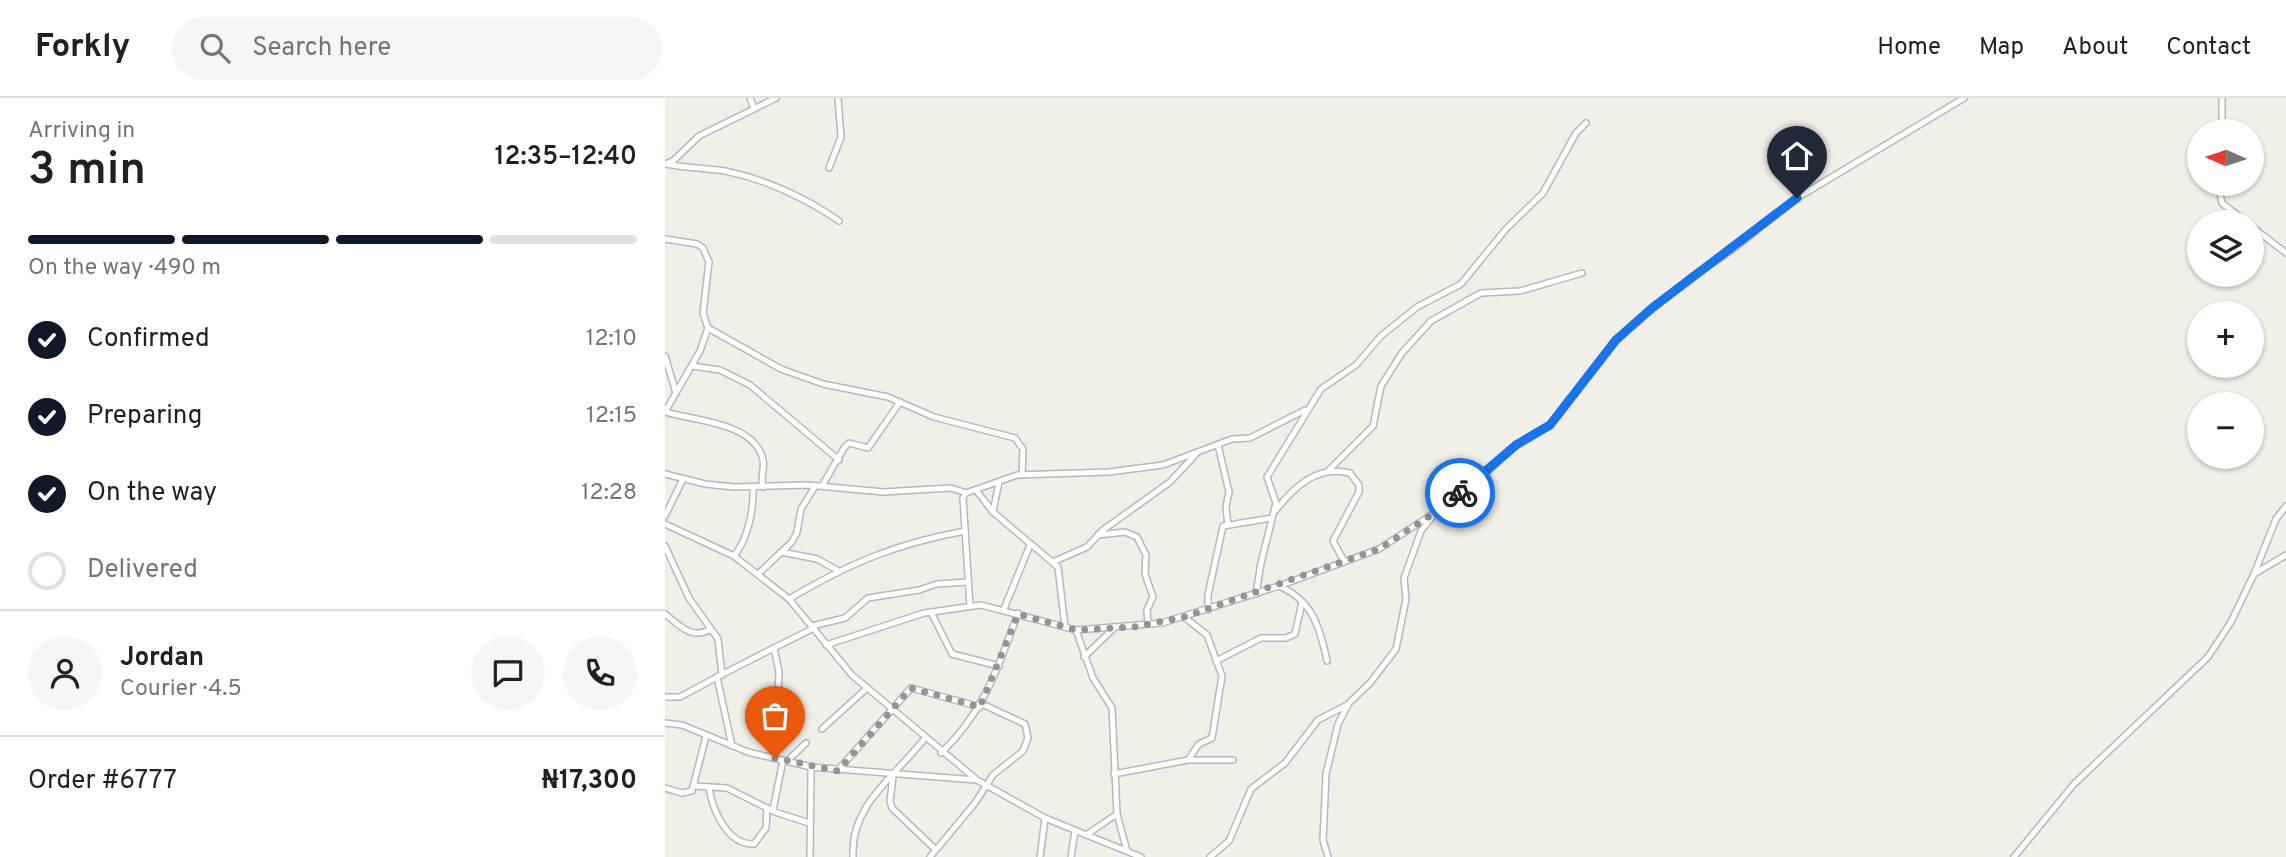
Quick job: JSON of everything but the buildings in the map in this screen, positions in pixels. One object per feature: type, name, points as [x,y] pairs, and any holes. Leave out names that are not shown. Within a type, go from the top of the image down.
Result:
[{"type":"street","points":[[750,98],[754,109]]},
{"type":"street","points":[[665,164],[673,161],[699,136],[776,98]]},
{"type":"street","points":[[829,168],[841,137],[838,98]]},
{"type":"street","points":[[826,645],[931,612],[970,606],[1004,609],[1076,630],[1148,624],[1208,610],[1379,549],[1436,512],[1516,445],[1550,425],[1616,340],[1694,275],[1732,250],[1797,198],[1964,98]]},
{"type":"street","points":[[2222,98],[2222,119]]},
{"type":"street","points":[[1257,594],[1276,503],[1267,477],[1297,431],[1305,410],[1321,389],[1356,365],[1392,326],[1426,301],[1461,284],[1506,229],[1543,193],[1576,132],[1585,123]]},
{"type":"street","points":[[665,164],[729,172],[765,183],[823,210],[839,221]]},
{"type":"street","points":[[2221,196],[2222,202],[2232,210]]},
{"type":"street","points":[[2264,236],[2286,253]]},
{"type":"street","points":[[665,239],[697,244],[707,255],[703,313],[708,328],[692,366],[665,412],[715,422],[742,434],[763,459],[764,487]]},
{"type":"street","points":[[1208,610],[1208,596],[1222,530],[1228,525],[1273,515],[1303,482],[1328,471],[1373,426],[1381,386],[1402,353],[1431,321],[1481,293],[1520,291],[1582,273]]},
{"type":"street","points":[[708,328],[781,369],[823,384],[860,389],[934,417],[1015,438],[1023,449],[1022,475]]},
{"type":"street","points":[[665,356],[676,393]]},
{"type":"street","points":[[692,366],[720,370],[750,385],[839,460]]},
{"type":"street","points":[[822,486],[849,443],[868,448],[900,402]]},
{"type":"street","points":[[665,474],[705,484],[754,487],[822,486],[883,492],[951,488],[966,493],[1022,475],[1129,470],[1163,464],[1218,445],[1250,438],[1305,410]]},
{"type":"street","points":[[1218,445],[1229,492],[1226,507],[1228,525]]},
{"type":"street","points":[[1055,561],[1087,547],[1098,535],[1170,482],[1198,452]]},
{"type":"street","points":[[1328,471],[1350,473],[1359,485],[1353,508],[1333,541],[1344,561]]},
{"type":"street","points":[[665,516],[683,479]]},
{"type":"street","points":[[993,512],[999,482]]},
{"type":"street","points":[[734,556],[741,545],[750,516],[754,487]]},
{"type":"street","points":[[758,574],[797,532],[801,509],[814,488]]},
{"type":"street","points":[[976,490],[993,512],[1030,545],[1055,561],[1062,576],[1065,627]]},
{"type":"street","points":[[966,493],[963,498],[970,606]]},
{"type":"street","points":[[2014,857],[2074,784],[2208,657],[2231,622],[2276,519],[2286,506]]},
{"type":"street","points":[[1210,857],[1229,841],[1251,789],[1285,762],[1318,720],[1349,703],[1370,683],[1396,649],[1406,599],[1404,578],[1421,531],[1436,512]]},
{"type":"street","points":[[665,524],[734,556],[789,599],[826,645],[867,688],[941,753],[977,780],[1045,818],[1141,857]]},
{"type":"street","points":[[789,599],[837,570],[903,544],[965,531]]},
{"type":"street","points":[[1098,535],[1125,532],[1141,543],[1146,555],[1145,575],[1153,597],[1147,610],[1148,624]]},
{"type":"street","points":[[1004,609],[1030,545]]},
{"type":"street","points":[[665,546],[689,598],[720,644],[720,676],[732,746]]},
{"type":"street","points":[[781,552],[817,559],[837,570]]},
{"type":"street","points":[[2254,574],[2286,555]]},
{"type":"street","points":[[665,697],[680,697],[813,627],[845,618],[868,598],[937,584],[968,582]]},
{"type":"street","points":[[1279,586],[1301,598],[1310,608],[1318,626],[1327,661]]},
{"type":"street","points":[[1216,661],[1261,638],[1286,638],[1295,634],[1302,602]]},
{"type":"street","points":[[931,612],[952,654],[999,666]]},
{"type":"street","points":[[665,614],[683,629],[701,633],[711,629]]},
{"type":"street","points":[[941,753],[963,732],[981,705],[1018,614]]},
{"type":"street","points":[[1184,617],[1202,629],[1222,676],[1212,738],[1199,744],[1188,760]]},
{"type":"street","points":[[1084,657],[1114,628]]},
{"type":"street","points":[[1076,630],[1084,657],[1112,708],[1117,814],[1127,851]]},
{"type":"street","points":[[774,648],[779,673],[775,758]]},
{"type":"street","points":[[822,729],[867,688]]},
{"type":"street","points":[[838,771],[914,688],[981,705],[1025,724],[1028,738],[1023,751],[985,785],[975,803],[930,857]]},
{"type":"street","points":[[1328,857],[1323,840],[1326,774],[1338,724],[1349,703]]},
{"type":"street","points":[[665,723],[682,725],[732,746],[811,767],[977,780]]},
{"type":"street","points":[[665,788],[682,793],[692,791],[706,736]]},
{"type":"street","points":[[853,857],[852,841],[857,825],[873,795],[925,738]]},
{"type":"street","points":[[709,787],[721,824],[745,844],[754,844],[762,836],[785,761],[806,743]]},
{"type":"street","points":[[1114,774],[1188,760],[1233,760]]},
{"type":"street","points":[[810,857],[811,767]]},
{"type":"street","points":[[890,801],[894,775]]},
{"type":"street","points":[[694,786],[727,788],[770,809],[809,823]]},
{"type":"street","points":[[873,795],[890,801],[909,827],[935,849]]},
{"type":"street","points":[[1086,835],[1117,814]]},
{"type":"street","points":[[1040,857],[1045,818]]},
{"type":"street","points":[[1071,857],[1075,831]]},
{"type":"way so far","points":[[775,758],[838,771],[911,688],[967,701],[980,707],[1018,614],[1076,630],[1134,627],[1184,617],[1379,549],[1460,493]]},
{"type":"route","points":[[1460,493],[1516,445],[1550,425],[1616,340],[1652,308],[1732,250],[1797,198]]}]
